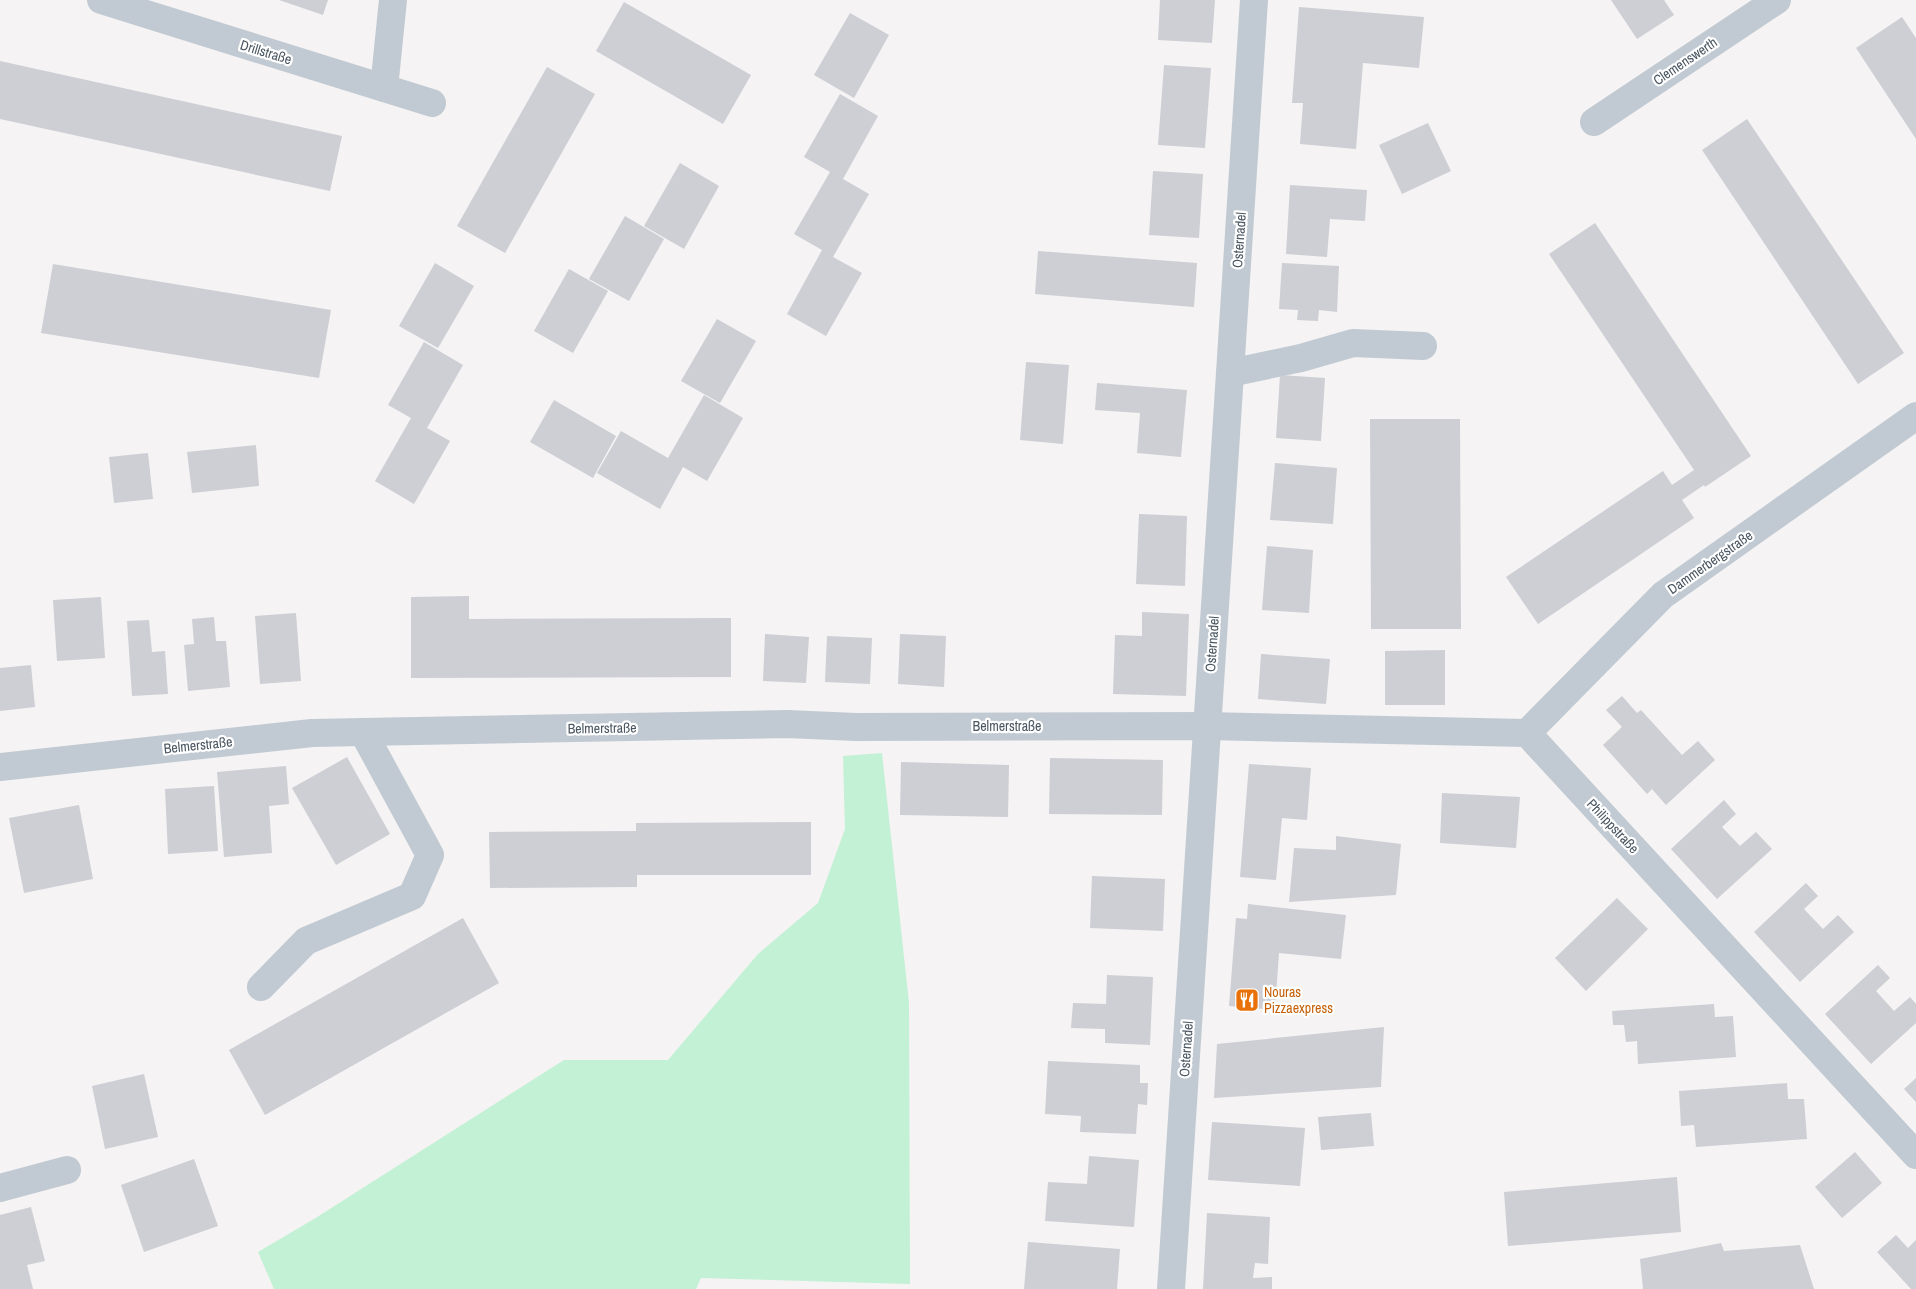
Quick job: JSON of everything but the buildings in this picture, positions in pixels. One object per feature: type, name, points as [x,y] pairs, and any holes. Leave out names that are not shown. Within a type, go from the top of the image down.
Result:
[{"type":"street","name":"Drillstraße","points":[[101,0],[432,103]]},
{"type":"street","points":[[384,88],[393,0]]},
{"type":"street","name":"Osternadel","points":[[1171,1289],[1254,0]]},
{"type":"street","name":"Clemenswerth","points":[[1594,122],[1777,0]]},
{"type":"street","points":[[1230,373],[1301,358],[1353,343],[1423,346]]},
{"type":"street","name":"Dammerbergstraße","points":[[1527,733],[1664,595],[1916,416]]},
{"type":"street","name":"Belmerstraße","points":[[0,767],[312,733],[787,724],[856,726],[1206,726]]},
{"type":"street","points":[[1206,726],[1527,733]]},
{"type":"street","points":[[261,987],[306,941],[412,896],[430,855],[363,732]]},
{"type":"street","name":"Philippstraße","points":[[1527,733],[1916,1155]]},
{"type":"street","points":[[0,1188],[67,1170]]},
{"type":"green space","points":[[882,753],[909,1003],[910,1284],[701,1278],[696,1289],[274,1289],[258,1252],[314,1219],[564,1060],[668,1060],[758,954],[818,903],[845,829],[843,756]]},
{"type":"place","name":"Nouras Pizzaexpress","points":[[1247,1000]]}]
